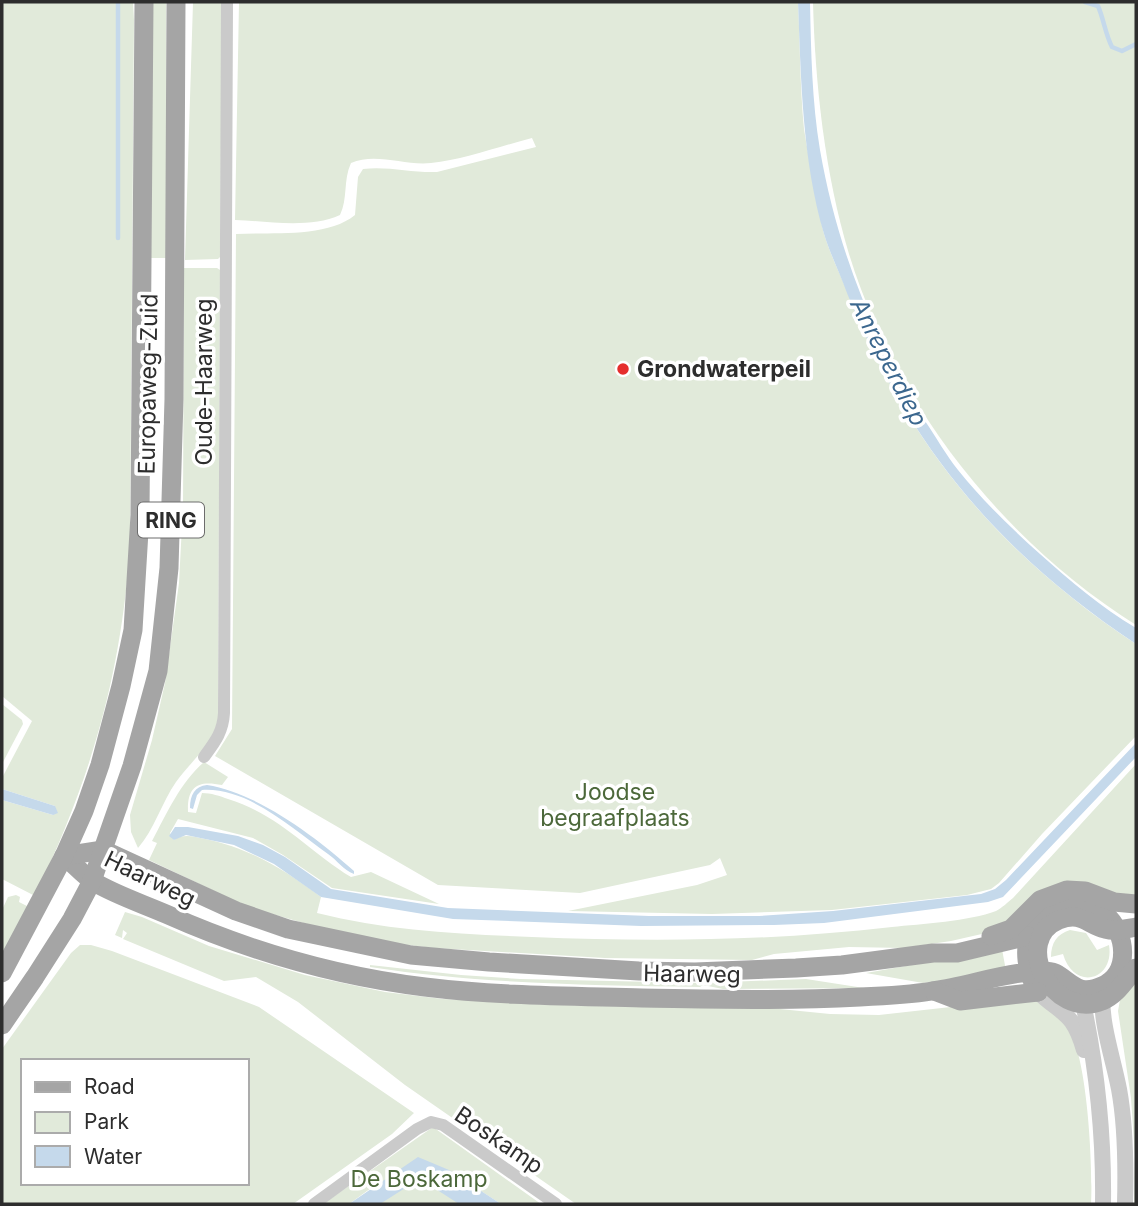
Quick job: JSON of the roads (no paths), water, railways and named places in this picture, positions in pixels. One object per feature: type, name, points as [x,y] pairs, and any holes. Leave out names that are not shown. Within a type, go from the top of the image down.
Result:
[{"type":"main road","name":"Europaweg-Zuid","points":[[2,973],[64,856],[84,811],[100,765],[133,629],[140,514],[144,2]]},
{"type":"main road","name":"Europaweg-Zuid","points":[[2,1025],[36,977],[92,881],[132,766],[158,671],[169,568],[174,399],[176,2]]},
{"type":"main road","name":"Haarweg","points":[[64,856],[103,850],[259,919],[319,936],[411,955],[550,966],[695,972],[842,965],[933,953],[1026,926],[1040,900],[1067,890],[1085,891],[1113,917]]},
{"type":"main road","name":"Haarweg","points":[[64,856],[92,881],[201,930],[274,956],[358,976],[427,988],[623,997],[759,999],[859,997],[1037,980]]},
{"type":"main road","points":[[1037,980],[1040,946],[1047,930],[1055,922],[1074,918],[1090,921],[1102,929],[1113,917],[1136,904]]},
{"type":"main road","points":[[1113,917],[1136,917]]},
{"type":"main road","points":[[1113,917],[1136,927]]},
{"type":"main road","points":[[1026,926],[1025,948],[1037,980],[1064,998],[1101,995],[1132,961],[1113,917]]},
{"type":"street","name":"Oude-Haarweg","points":[[204,757],[219,735],[224,713],[226,2]]},
{"type":"street","points":[[1037,980],[1076,1026],[1096,1093]]},
{"type":"street","points":[[1101,995],[1119,1088],[1125,1154],[1125,1204]]},
{"type":"street","points":[[1101,995],[1091,1043],[1101,1123],[1103,1204]]},
{"type":"street","name":"Boskamp","points":[[314,1204],[417,1129],[431,1122],[443,1125],[556,1204]]},
{"type":"water","name":"Anreperdiep","points":[[798,2],[810,2],[817,132],[836,222],[873,325],[906,390],[949,458],[967,481],[1051,564],[1074,584],[1136,628],[1136,644],[1042,573],[963,492],[929,447],[871,348],[829,249],[817,206],[804,119]]},
{"type":"water","points":[[1136,743],[1136,757],[1003,897],[988,902],[824,923],[641,926],[453,919],[321,897],[274,864],[234,845],[186,835],[174,840],[169,836],[175,827],[188,827],[238,836],[285,857],[331,889],[448,908],[649,916],[759,916],[833,911],[981,894],[995,889]]},
{"type":"water","points":[[207,785],[246,797],[285,818],[339,858],[354,874],[285,822],[236,795],[202,790],[197,795],[193,809],[190,808],[194,792]]},
{"type":"water","points":[[2,789],[55,806],[58,813],[53,815],[2,800]]},
{"type":"water","name":"De Boskamp","points":[[418,1157],[449,1170],[501,1204],[459,1204],[428,1184],[413,1183],[380,1204],[349,1204]]},
{"type":"waterway","points":[[118,2],[118,238]]},
{"type":"waterway","points":[[1085,2],[1098,6],[1112,47],[1122,51],[1136,44]]},
{"type":"place","name":"Grondwaterpeil","points":[[623,369]]},
{"type":"park label","name":"Joodse begraafplaats","points":[[615,805]]}]
